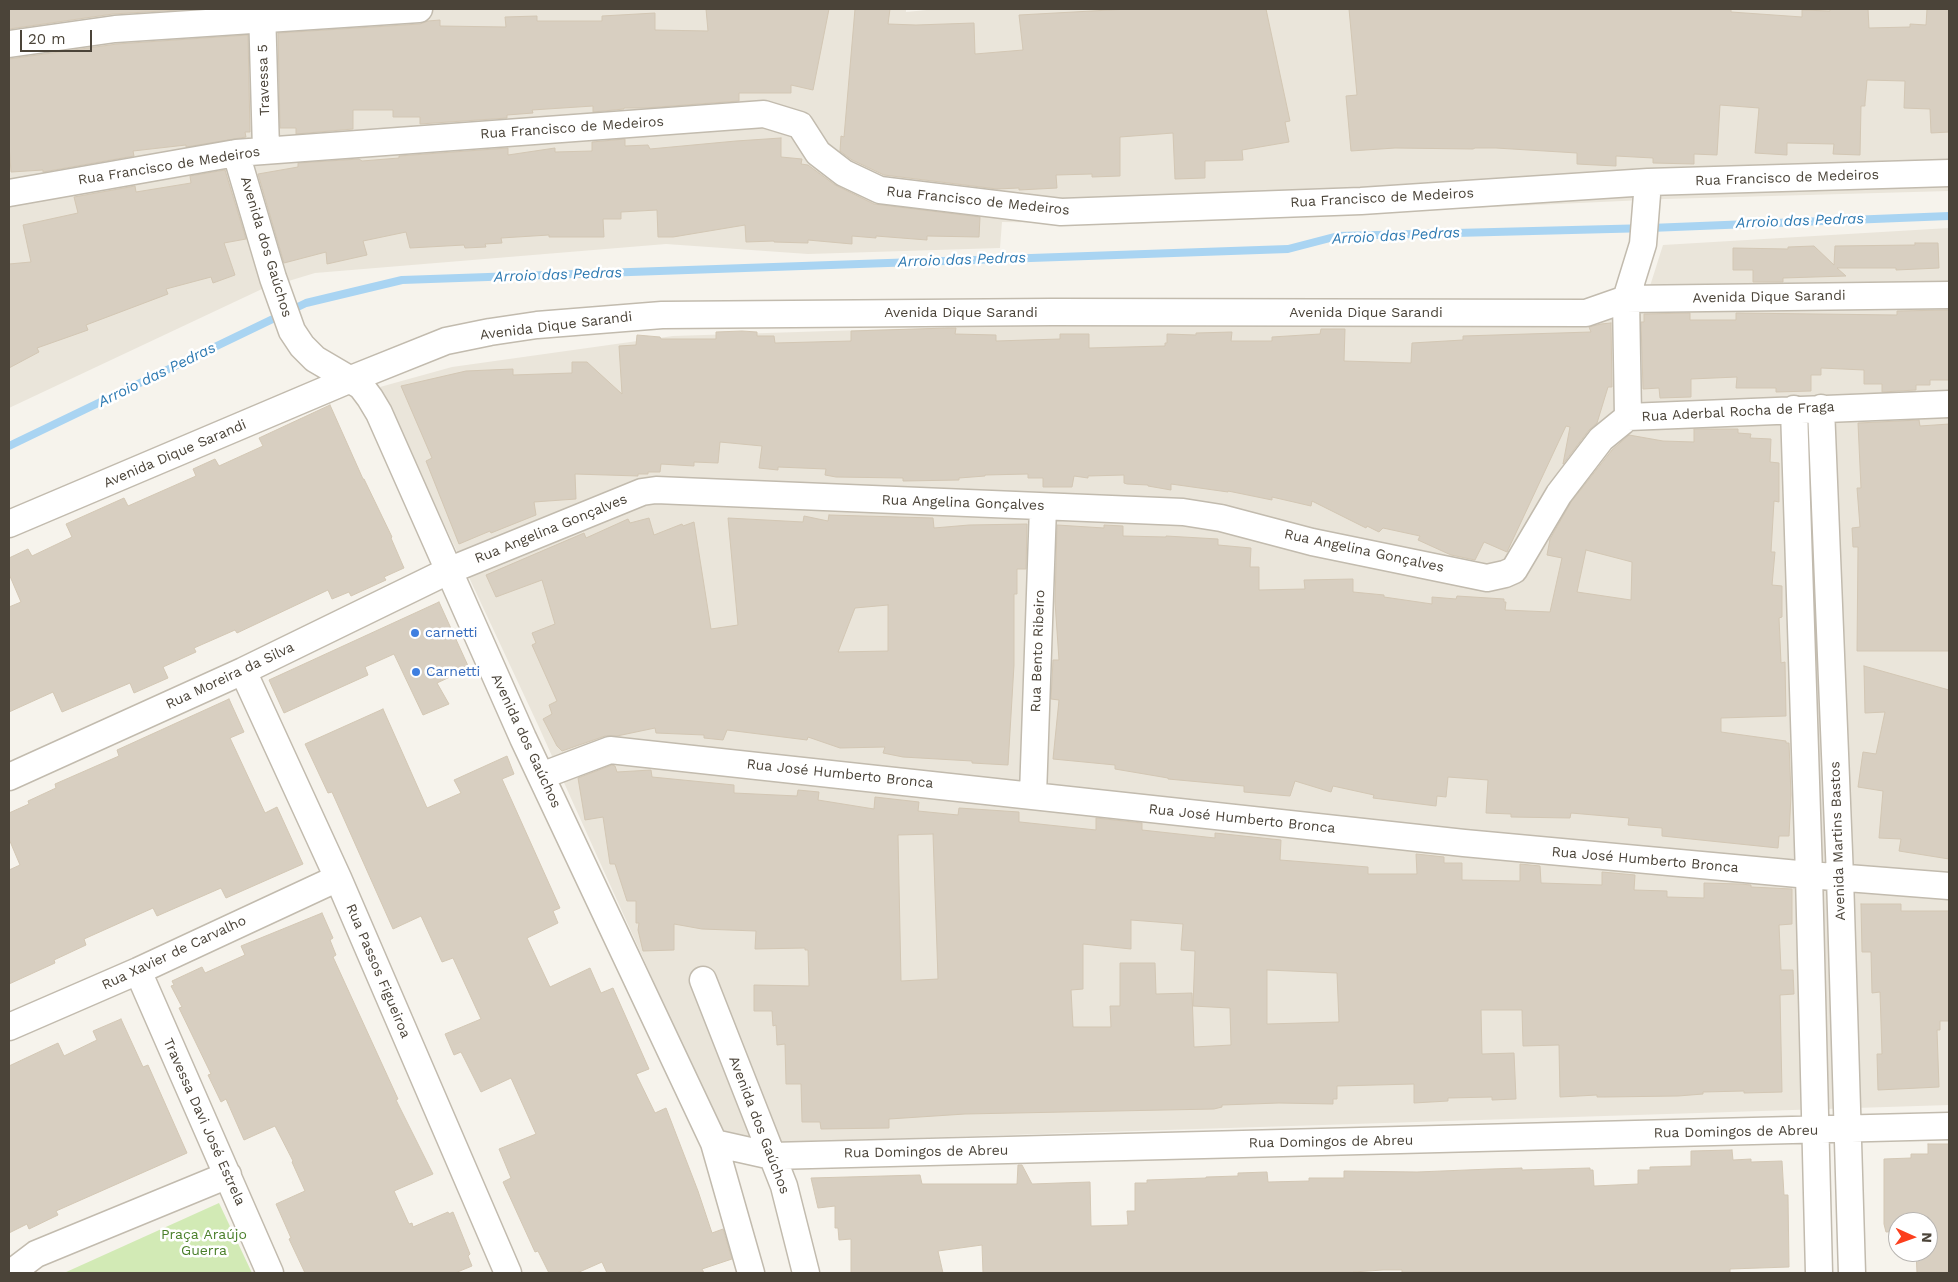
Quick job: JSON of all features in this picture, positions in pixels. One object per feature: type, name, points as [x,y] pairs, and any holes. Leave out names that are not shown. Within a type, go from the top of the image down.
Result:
[{"type":"street","points":[[9,44],[262,14],[419,9]]},
{"type":"street","name":"Travessa 5","points":[[262,14],[266,150]]},
{"type":"street","name":"Rua Francisco de Medeiros","points":[[9,193],[236,152],[764,114],[800,125],[818,153],[844,173],[880,190],[1061,212],[1354,201],[1647,194],[1949,173]]},
{"type":"street","name":"Avenida dos Gaúchos","points":[[236,152],[277,288],[292,330],[302,346],[315,359],[361,386],[379,413],[541,776],[714,1144],[751,1273]]},
{"type":"street","points":[[1628,417],[1626,300],[1643,244],[1647,194]]},
{"type":"street","name":"Avenida Dique Sarandi","points":[[9,524],[351,379],[446,341],[536,325],[653,315],[1052,312],[1586,313],[1626,300],[1949,295]]},
{"type":"street","name":"Rua Aderbal Rocha de Fraga","points":[[1487,578],[1514,570],[1559,494],[1600,439],[1628,417],[1949,404]]},
{"type":"street","name":"Avenida Martins Bastos","points":[[1821,408],[1840,877],[1852,1273]]},
{"type":"street","points":[[1794,409],[1809,875],[1819,1273]]},
{"type":"street","name":"Rua Angelina Gonçalves","points":[[448,571],[630,496],[656,490],[1183,512],[1221,518],[1312,542],[1487,578]]},
{"type":"street","name":"Rua Bento Ribeiro","points":[[1032,795],[1043,507]]},
{"type":"street","name":"Rua Moreira da Silva","points":[[9,777],[243,671],[448,571]]},
{"type":"street","name":"Rua Passos Figueiroa","points":[[243,671],[338,878],[508,1273]]},
{"type":"street","name":"Rua José Humberto Bronca","points":[[541,776],[610,750],[1464,843],[1949,886]]},
{"type":"street","name":"Rua Xavier de Carvalho","points":[[9,1027],[138,971],[338,878]]},
{"type":"street","name":"Travessa Davi José Estrela","points":[[138,971],[270,1273]]},
{"type":"street","name":"Avenida dos Gaúchos","points":[[703,980],[784,1186],[806,1273]]},
{"type":"street","name":"Rua Domingos de Abreu","points":[[714,1144],[772,1156],[1949,1126]]},
{"type":"street","points":[[11,1273],[36,1254],[228,1175]]},
{"type":"shaded area","points":[[9,9],[906,9],[906,12],[937,9],[1949,9],[1949,191],[1665,199],[1128,224],[1002,222],[1000,248],[808,254],[666,244],[315,273],[262,289],[9,408]]},
{"type":"shaded area","points":[[1949,228],[1949,1105],[727,1144],[538,725],[380,387],[452,367],[673,336],[1644,305],[1663,245]]},
{"type":"green space","name":"Praça Araújo Guerra","points":[[219,1203],[252,1273],[64,1273]]},
{"type":"building","points":[[9,9],[194,9],[113,14],[9,29]]},
{"type":"building","points":[[706,9],[829,9],[813,90],[791,85],[791,93],[739,93],[739,101],[624,108],[593,112],[593,106],[532,110],[533,113],[507,115],[507,118],[420,124],[420,117],[393,117],[393,110],[353,110],[353,129],[296,134],[296,128],[280,128],[278,33],[420,24],[440,20],[440,26],[506,27],[505,17],[537,16],[537,21],[602,21],[602,16],[655,13],[655,30],[708,31]]},
{"type":"building","points":[[855,9],[890,9],[888,24],[974,23],[975,54],[1023,50],[1019,15],[1128,9],[1266,9],[1290,121],[1285,122],[1289,142],[1242,150],[1243,160],[1205,161],[1205,178],[1175,179],[1173,133],[1120,137],[1120,176],[1092,177],[1092,174],[1056,175],[1057,188],[997,189],[884,175],[852,160],[840,151],[841,136],[844,137]]},
{"type":"building","points":[[1349,9],[1731,9],[1731,12],[1802,17],[1802,10],[1868,9],[1869,28],[1910,27],[1910,24],[1926,25],[1927,9],[1949,9],[1949,132],[1931,133],[1930,109],[1904,108],[1905,81],[1867,80],[1865,106],[1861,106],[1860,155],[1833,154],[1834,144],[1787,143],[1787,155],[1755,153],[1759,108],[1720,105],[1717,155],[1694,154],[1694,164],[1653,163],[1653,158],[1616,156],[1616,166],[1577,164],[1577,153],[1496,148],[1395,148],[1351,151],[1346,96],[1357,95]]},
{"type":"building","points":[[248,35],[250,132],[245,132],[246,137],[186,147],[186,145],[133,151],[134,156],[43,172],[43,170],[11,172],[9,145],[9,59],[117,44]]},
{"type":"building","points":[[781,138],[781,157],[802,159],[801,164],[808,165],[835,185],[874,204],[980,217],[979,237],[927,236],[927,240],[852,236],[852,244],[808,240],[808,243],[746,242],[745,225],[673,237],[658,237],[657,210],[621,212],[621,219],[603,219],[604,237],[549,237],[549,235],[501,238],[502,243],[485,244],[486,247],[465,248],[464,245],[410,248],[406,232],[363,241],[367,255],[327,264],[326,252],[284,263],[258,174],[298,167],[298,163],[359,159],[362,161],[399,158],[399,156],[508,148],[508,155],[555,148],[555,152],[592,151],[592,142],[625,139],[625,146],[648,145],[650,149]]},
{"type":"building","points":[[225,170],[246,239],[224,243],[235,275],[213,283],[211,277],[166,289],[168,294],[86,325],[88,330],[37,348],[39,352],[9,368],[9,264],[31,262],[23,225],[78,213],[74,197],[135,186],[136,192],[191,183],[190,176]]},
{"type":"building","points":[[1915,243],[1938,243],[1939,268],[1896,270],[1896,268],[1837,268],[1846,276],[1783,278],[1783,282],[1753,282],[1753,270],[1733,270],[1733,248],[1788,249],[1788,247],[1814,246],[1834,265],[1835,246],[1915,245]]},
{"type":"building","points":[[1949,310],[1949,380],[1930,380],[1930,385],[1916,385],[1916,390],[1882,392],[1882,384],[1864,384],[1864,370],[1821,368],[1821,375],[1811,375],[1811,391],[1776,392],[1776,388],[1736,388],[1737,377],[1691,379],[1691,397],[1660,398],[1659,388],[1643,389],[1641,322],[1644,322],[1644,314],[1690,313],[1690,320],[1736,320],[1736,313],[1897,315],[1897,311]]},
{"type":"building","points":[[1611,323],[1612,387],[1608,387],[1597,423],[1589,430],[1563,464],[1570,427],[1566,426],[1507,552],[1484,542],[1475,560],[1451,555],[1418,540],[1420,536],[1383,528],[1379,532],[1367,526],[1366,528],[1312,501],[1311,506],[1272,497],[1272,500],[1228,491],[1171,484],[1171,490],[1148,485],[1127,484],[1124,483],[1124,475],[1088,476],[1088,478],[1074,476],[1072,487],[1043,487],[1043,478],[1028,478],[1028,474],[985,475],[959,478],[959,480],[903,481],[903,478],[836,477],[825,475],[826,469],[778,467],[778,470],[759,468],[762,446],[720,442],[718,463],[694,462],[694,466],[661,464],[660,472],[648,472],[648,474],[638,474],[638,476],[575,474],[576,499],[534,502],[536,515],[459,544],[426,461],[432,458],[401,386],[466,371],[513,369],[513,375],[572,373],[572,362],[587,362],[622,394],[619,346],[636,345],[637,335],[660,337],[661,339],[716,339],[716,332],[742,331],[757,332],[757,336],[774,336],[775,343],[851,341],[851,331],[956,328],[955,334],[996,335],[996,341],[1060,339],[1060,334],[1089,334],[1089,348],[1165,346],[1167,334],[1196,335],[1196,333],[1232,332],[1231,341],[1272,341],[1272,337],[1320,334],[1321,329],[1345,329],[1344,361],[1411,363],[1412,343],[1463,340],[1463,336],[1591,332],[1589,327]]},
{"type":"building","points":[[330,405],[363,479],[392,537],[404,568],[384,577],[386,580],[351,596],[349,592],[332,599],[328,590],[237,633],[235,630],[194,648],[196,652],[163,667],[168,678],[134,693],[130,683],[62,712],[53,692],[9,712],[9,607],[21,602],[9,574],[9,558],[28,549],[32,556],[72,537],[66,524],[124,498],[128,506],[196,476],[193,469],[215,459],[219,466],[263,446],[259,438]]},
{"type":"building","points":[[1919,420],[1920,426],[1949,424],[1949,651],[1857,651],[1858,547],[1853,547],[1852,528],[1860,527],[1857,488],[1861,488],[1858,423]]},
{"type":"building","points":[[1694,429],[1738,429],[1738,433],[1751,434],[1750,438],[1771,439],[1770,462],[1779,463],[1779,502],[1774,501],[1771,552],[1775,552],[1772,585],[1782,586],[1782,617],[1779,618],[1781,663],[1785,662],[1786,716],[1721,718],[1721,732],[1789,743],[1791,795],[1789,836],[1779,836],[1778,848],[1662,836],[1662,828],[1628,825],[1629,818],[1571,813],[1570,818],[1511,817],[1511,814],[1486,813],[1488,780],[1448,777],[1446,797],[1437,796],[1436,806],[1373,798],[1374,795],[1333,786],[1331,792],[1295,781],[1290,796],[1244,792],[1244,786],[1168,779],[1115,769],[1115,765],[1053,759],[1059,700],[1051,699],[1053,660],[1059,660],[1055,602],[1057,525],[1104,528],[1104,525],[1123,526],[1123,536],[1218,539],[1218,545],[1251,548],[1250,567],[1259,567],[1259,590],[1305,589],[1304,580],[1353,579],[1353,592],[1384,595],[1384,597],[1432,604],[1432,597],[1456,599],[1457,596],[1504,599],[1504,602],[1506,602],[1505,610],[1550,612],[1562,558],[1547,555],[1550,539],[1571,502],[1612,450],[1629,435],[1663,441],[1694,442]],"holes":[[[1586,550],[1632,562],[1631,600],[1577,592]]]},
{"type":"building","points":[[829,515],[933,518],[934,528],[1027,524],[1026,569],[1017,569],[1017,594],[1014,594],[1014,665],[1008,765],[903,757],[883,753],[885,747],[840,748],[808,737],[807,740],[727,730],[723,740],[704,738],[704,735],[656,733],[655,728],[617,736],[605,736],[562,751],[557,746],[543,719],[552,714],[549,705],[557,701],[532,645],[536,643],[532,633],[555,624],[542,580],[496,597],[486,575],[584,533],[586,538],[628,519],[630,523],[649,518],[654,535],[682,524],[683,526],[694,522],[711,629],[738,625],[728,518],[803,522],[804,516],[828,521]],"holes":[[[888,605],[888,651],[838,652],[855,608]]]},
{"type":"building","points":[[439,602],[469,668],[437,683],[449,704],[423,715],[394,654],[365,667],[368,675],[284,713],[269,680]]},
{"type":"building","points":[[1864,666],[1949,690],[1949,859],[1899,851],[1901,839],[1879,838],[1883,791],[1858,787],[1863,752],[1876,754],[1885,712],[1865,713]]},
{"type":"building","points":[[229,699],[244,732],[230,738],[265,813],[277,807],[303,864],[226,898],[221,888],[157,916],[153,908],[84,939],[86,945],[54,960],[55,963],[9,984],[9,870],[20,865],[9,839],[9,813],[29,804],[28,801],[56,788],[55,784],[119,756],[117,750]]},
{"type":"building","points":[[383,709],[427,808],[461,793],[454,780],[507,756],[514,774],[502,779],[560,908],[553,911],[558,923],[527,938],[550,987],[590,968],[601,993],[613,988],[649,1069],[636,1074],[655,1113],[666,1108],[712,1233],[723,1229],[732,1259],[702,1269],[704,1273],[607,1273],[602,1262],[577,1273],[549,1273],[538,1251],[535,1252],[503,1182],[511,1178],[499,1149],[536,1134],[511,1078],[481,1092],[461,1052],[454,1055],[445,1034],[481,1019],[453,958],[442,962],[421,916],[393,929],[332,792],[328,793],[305,744]]},
{"type":"building","points":[[612,765],[615,766],[617,772],[651,770],[652,777],[734,785],[734,793],[797,796],[798,790],[819,792],[818,800],[874,809],[875,797],[919,802],[918,811],[958,815],[959,808],[1019,812],[1019,822],[1096,830],[1096,818],[1142,823],[1142,830],[1215,838],[1215,833],[1281,840],[1280,860],[1368,867],[1368,874],[1417,874],[1416,854],[1444,857],[1444,863],[1462,863],[1462,880],[1520,881],[1520,864],[1540,866],[1541,883],[1602,885],[1602,872],[1635,875],[1634,890],[1667,891],[1667,897],[1704,898],[1704,883],[1792,889],[1792,924],[1779,925],[1781,970],[1793,970],[1794,994],[1780,995],[1782,1092],[1744,1093],[1744,1091],[1703,1092],[1703,1094],[1678,1096],[1597,1097],[1597,1095],[1560,1097],[1559,1045],[1523,1046],[1522,1010],[1481,1010],[1482,1054],[1514,1053],[1516,1099],[1492,1100],[1492,1097],[1448,1098],[1448,1101],[1414,1103],[1414,1084],[1337,1086],[1337,1099],[1333,1099],[1333,1104],[1279,1103],[1222,1105],[1222,1107],[1214,1109],[965,1114],[889,1119],[889,1128],[821,1129],[820,1122],[802,1122],[801,1084],[786,1084],[785,1044],[777,1045],[776,1025],[773,1026],[772,1011],[754,1011],[754,985],[809,986],[808,950],[805,950],[805,948],[755,949],[756,931],[702,929],[674,924],[674,950],[643,951],[638,930],[639,923],[636,923],[636,901],[627,901],[615,864],[610,864],[603,817],[585,820],[578,778]],"holes":[[[933,834],[938,979],[901,981],[898,835]],[[1131,920],[1183,924],[1181,950],[1195,951],[1193,1006],[1230,1008],[1231,1045],[1194,1047],[1192,993],[1156,994],[1155,963],[1120,963],[1120,1006],[1110,1006],[1111,1027],[1073,1027],[1071,990],[1083,989],[1083,944],[1131,949]],[[1267,970],[1337,973],[1339,1022],[1267,1024]]]},
{"type":"building","points":[[1861,904],[1901,904],[1901,911],[1949,911],[1949,1021],[1940,1021],[1940,1030],[1937,1030],[1939,1087],[1878,1090],[1877,1054],[1882,1054],[1880,992],[1872,993],[1871,952],[1862,952]]},
{"type":"building","points":[[322,913],[333,938],[330,940],[336,955],[333,957],[398,1099],[396,1100],[433,1174],[394,1191],[409,1224],[412,1223],[413,1227],[448,1212],[449,1214],[453,1212],[470,1254],[468,1256],[472,1266],[455,1273],[305,1273],[289,1239],[291,1238],[276,1204],[305,1191],[293,1161],[275,1126],[244,1140],[226,1099],[221,1102],[208,1075],[211,1074],[179,1008],[182,1007],[171,986],[174,985],[172,981],[202,967],[205,973],[245,955],[241,946]]},
{"type":"building","points":[[121,1019],[143,1067],[148,1065],[187,1153],[56,1211],[58,1215],[29,1229],[27,1224],[9,1233],[9,1066],[58,1043],[64,1056],[97,1040],[93,1031]]},
{"type":"building","points":[[1928,1144],[1949,1144],[1949,1273],[1917,1273],[1916,1262],[1938,1262],[1938,1212],[1888,1212],[1888,1232],[1886,1232],[1884,1224],[1884,1159],[1911,1158],[1911,1154],[1928,1154]]},
{"type":"building","points":[[1732,1150],[1733,1160],[1751,1159],[1751,1162],[1782,1161],[1784,1195],[1788,1195],[1789,1267],[1730,1269],[1730,1273],[1402,1273],[1402,1270],[1383,1270],[1353,1273],[983,1273],[982,1245],[938,1251],[943,1273],[851,1273],[851,1239],[839,1240],[838,1228],[835,1228],[835,1206],[818,1208],[811,1178],[920,1175],[922,1184],[1017,1184],[1018,1165],[1022,1165],[1032,1184],[1090,1182],[1091,1226],[1128,1225],[1127,1211],[1135,1211],[1135,1183],[1147,1183],[1147,1180],[1238,1176],[1238,1173],[1267,1172],[1268,1182],[1309,1181],[1309,1178],[1344,1178],[1344,1171],[1417,1172],[1522,1168],[1522,1170],[1590,1168],[1590,1170],[1593,1170],[1594,1186],[1638,1184],[1638,1170],[1650,1170],[1650,1167],[1691,1166],[1691,1151]]},
{"type":"waterway","name":"Arroio das Pedras","points":[[9,446],[306,303],[402,280],[1288,249],[1338,236],[1650,228],[1949,216]]},
{"type":"place","name":"carnetti","points":[[415,633]]},
{"type":"place","name":"Carnetti","points":[[416,672]]}]
